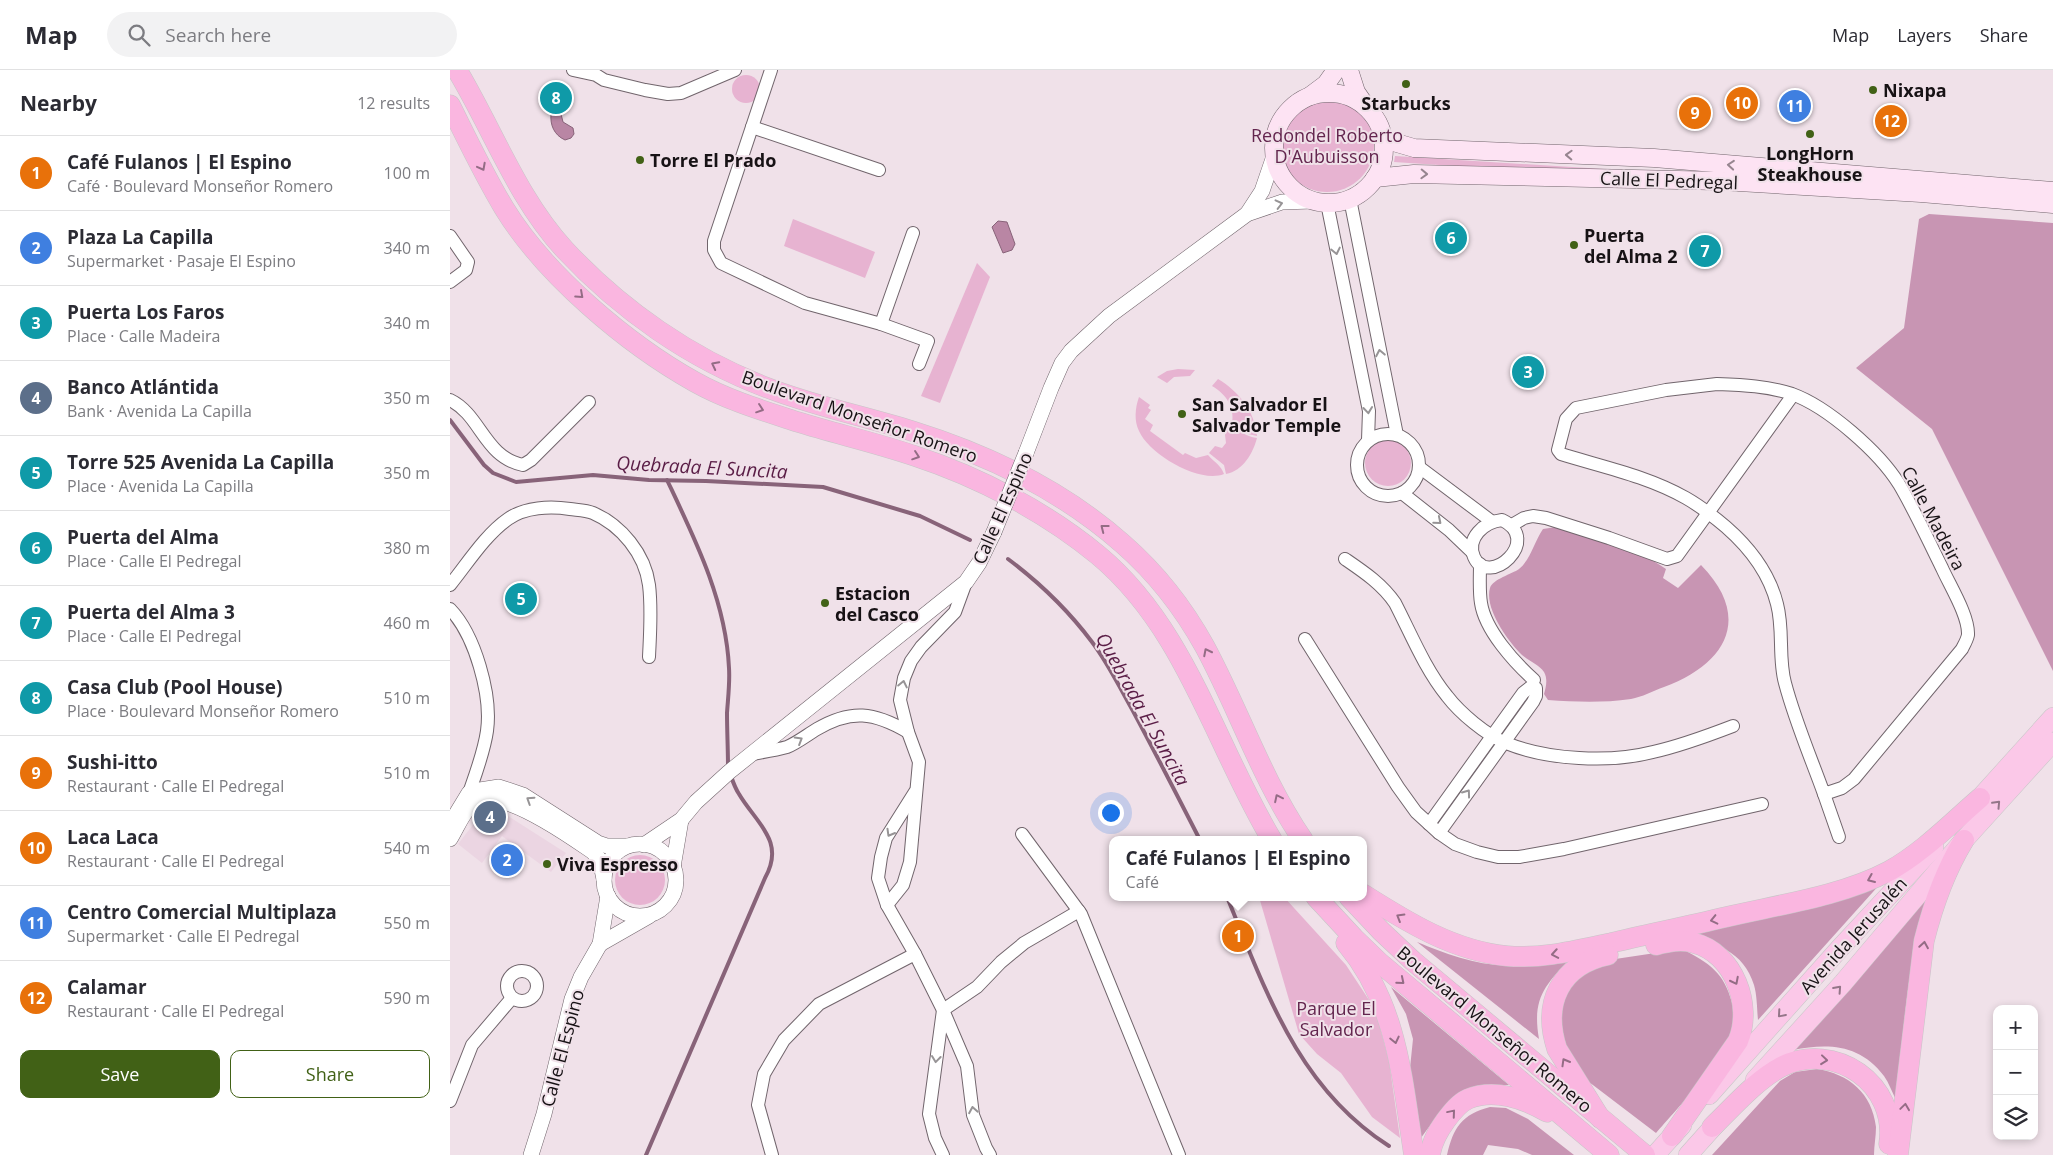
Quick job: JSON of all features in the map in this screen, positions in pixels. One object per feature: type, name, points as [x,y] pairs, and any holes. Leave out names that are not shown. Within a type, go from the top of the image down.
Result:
[{"type":"highway","name":"Boulevard Monseñor Romero","points":[[457,70],[530,205],[548,231],[582,267],[663,334],[712,363],[770,389],[945,442],[1025,476],[1062,496],[1124,544],[1140,559],[1179,607],[1204,646],[1288,818],[1300,836]]},
{"type":"highway","name":"Boulevard Monseñor Romero","points":[[450,105],[455,118],[504,207],[533,249],[610,322],[667,364],[696,382],[750,406],[915,456],[970,478],[1054,523],[1116,571],[1134,590],[1172,644],[1230,764],[1270,836]]},
{"type":"highway","points":[[1367,897],[1406,921],[1461,946],[1507,956],[1545,956],[1829,893],[1864,882],[1889,871],[1906,860],[1980,798]]},
{"type":"highway","points":[[1898,1155],[1924,940],[1930,915],[1946,874],[1964,840]]},
{"type":"highway","points":[[1308,901],[1359,959],[1383,1006],[1397,1049],[1414,1155]]},
{"type":"highway","name":"Boulevard Monseñor Romero","points":[[1320,901],[1380,963],[1609,1155]]},
{"type":"highway","name":"Boulevard Monseñor Romero","points":[[1353,901],[1381,931],[1413,960],[1600,1118],[1646,1153]]},
{"type":"highway","points":[[1600,1118],[1564,1061],[1553,1036],[1552,1010],[1563,982],[1582,963],[1595,958],[1671,941],[1696,943],[1717,955],[1730,971],[1743,1001],[1743,1029],[1729,1056],[1672,1136]]},
{"type":"highway","points":[[1712,1127],[1765,1078],[1780,1068],[1805,1060],[1828,1060],[1847,1066],[1859,1073],[1878,1091],[1890,1118],[1887,1155]]},
{"type":"highway","points":[[1430,1155],[1437,1132],[1456,1107],[1467,1099],[1480,1095],[1505,1096],[1525,1101],[1586,1135]]},
{"type":"main road","points":[[1336,70],[1326,84],[1296,103],[1285,114],[1276,134],[1274,156],[1278,171],[1286,184],[1298,194],[1319,202],[1350,199],[1364,191],[1376,178],[1382,163],[1383,139],[1378,123],[1356,92],[1349,70]]},
{"type":"main road","points":[[1309,96],[1324,93],[1340,94],[1355,100],[1368,110]]},
{"type":"main road","name":"Calle El Pedregal","points":[[1383,139],[1414,148],[1654,158],[1797,170],[2053,204]]},
{"type":"main road","points":[[1797,170],[1922,170],[2053,180]]},
{"type":"main road","name":"Calle El Pedregal","points":[[1376,178],[1414,174],[1634,178],[2053,191]]},
{"type":"main road","points":[[1634,178],[1724,190],[2053,212]]},
{"type":"main road","name":"Avenida Jerusalén","points":[[1646,1153],[1672,1136],[1840,948],[2053,717]]},
{"type":"main road","name":"Avenida Jerusalén","points":[[1688,1155],[1843,983],[1964,840],[2051,745]]},
{"type":"street","points":[[573,70],[596,74],[604,80],[668,94],[681,92],[735,70]]},
{"type":"street","points":[[772,70],[714,241],[714,250],[721,263],[805,303],[881,324],[928,341],[920,364]]},
{"type":"street","points":[[752,127],[879,170]]},
{"type":"street","name":"Calle El Espino","points":[[1247,214],[1262,191],[1274,156]]},
{"type":"street","points":[[1350,199],[1397,435]]},
{"type":"street","name":"Calle El Espino","points":[[640,845],[681,820],[712,786],[966,582],[979,563],[994,532],[1050,388],[1071,351],[1109,316],[1247,214],[1282,202],[1296,200],[1319,202]]},
{"type":"street","points":[[1319,202],[1369,411],[1368,440]]},
{"type":"street","points":[[881,324],[913,233]]},
{"type":"street","points":[[450,236],[468,262],[466,270],[450,282]]},
{"type":"street","name":"Calle Madeira","points":[[1709,513],[1686,497],[1637,476],[1561,454],[1558,450],[1566,419],[1572,411],[1581,406],[1693,386],[1742,385],[1770,388],[1793,395],[1813,405],[1844,426],[1866,445],[1889,470],[1917,517],[1958,601],[1968,626],[1968,637],[1962,649],[1854,779],[1842,788],[1824,794]]},
{"type":"street","points":[[1512,526],[1524,518],[1533,516],[1546,518],[1610,538],[1667,559],[1677,556],[1793,395]]},
{"type":"street","points":[[450,400],[464,409],[498,454],[511,463],[522,466],[532,460],[589,402]]},
{"type":"street","points":[[1387,433],[1397,435],[1412,445],[1416,452],[1419,467],[1414,482],[1402,493],[1392,496],[1381,496],[1363,485],[1358,476],[1357,456],[1368,440],[1377,435],[1387,433]]},
{"type":"street","points":[[1419,467],[1491,521]]},
{"type":"street","points":[[1402,493],[1449,530],[1472,552],[1476,561],[1491,568],[1500,566],[1516,550],[1517,536],[1515,529],[1502,520],[1491,521],[1482,527],[1477,534],[1472,546],[1472,552]]},
{"type":"street","points":[[450,585],[497,527],[510,517],[538,508],[567,509],[592,513],[610,523],[626,537],[639,554],[649,584],[649,657]]},
{"type":"street","points":[[1709,513],[1753,553],[1772,587],[1780,617],[1785,683],[1839,837]]},
{"type":"street","points":[[1345,559],[1376,581],[1388,593],[1395,603],[1432,677],[1459,710],[1504,743],[1539,753],[1602,759],[1652,753],[1733,726]]},
{"type":"street","points":[[1439,833],[1534,699],[1534,685],[1507,651],[1484,614],[1481,603],[1480,564]]},
{"type":"street","points":[[887,906],[903,885],[910,862],[915,825],[915,792],[919,762],[908,732],[900,700],[904,678],[911,662],[922,647],[955,612],[966,582]]},
{"type":"street","points":[[450,609],[458,617],[472,643],[488,710],[487,731],[482,754],[469,793],[450,824]]},
{"type":"street","points":[[1305,639],[1416,812],[1439,833],[1455,844],[1477,852],[1498,857],[1519,856],[1564,849],[1762,804]]},
{"type":"street","points":[[1429,824],[1524,693],[1534,685]]},
{"type":"street","points":[[752,754],[788,746],[833,720],[851,716],[872,715],[891,722],[908,732]]},
{"type":"street","points":[[482,754],[484,776],[491,794],[521,808],[593,852],[600,860],[606,891],[615,906],[627,913],[638,916],[652,914]]},
{"type":"street","points":[[469,793],[491,794],[511,790],[523,795],[598,844],[619,847],[640,845],[662,853],[673,868]]},
{"type":"street","points":[[915,792],[886,838],[878,878],[887,906],[915,954],[943,1010],[967,1066],[973,1115],[990,1155]]},
{"type":"street","points":[[450,839],[473,804],[491,794]]},
{"type":"street","points":[[600,944],[663,908],[672,895],[675,883],[673,868],[681,820]]},
{"type":"street","points":[[1022,834],[1079,911],[1179,1155]]},
{"type":"street","points":[[606,891],[605,872],[611,860],[623,849],[640,845]]},
{"type":"street","name":"Calle El Espino","points":[[531,1155],[544,1114],[572,999],[581,977],[600,944],[606,891]]},
{"type":"street","points":[[944,1155],[935,1138],[929,1114],[943,1010],[977,987],[1001,962],[1024,943],[1079,911]]},
{"type":"street","points":[[772,1155],[758,1105],[764,1074],[784,1040],[819,1004],[915,954]]},
{"type":"street","points":[[450,1101],[472,1045],[512,998]]},
{"type":"shaded area","points":[[554,112],[561,114],[563,122],[573,128],[574,134],[571,138],[565,140],[555,132],[551,118],[551,114]]},
{"type":"shaded area","points":[[1929,214],[2053,223],[2053,671],[1932,429],[1856,368],[1904,328],[1919,219]]},
{"type":"shaded area","points":[[998,221],[1007,222],[1015,244],[1012,250],[1003,253],[992,227]]},
{"type":"shaded area","points":[[1556,527],[1613,544],[1654,561],[1666,569],[1663,578],[1678,588],[1701,565],[1717,585],[1726,603],[1728,621],[1725,637],[1717,652],[1703,666],[1686,677],[1635,698],[1600,702],[1548,700],[1544,694],[1546,680],[1544,672],[1522,655],[1504,633],[1490,605],[1489,596],[1490,588],[1495,582],[1523,565],[1543,529]]},
{"type":"shaded area","points":[[494,807],[566,853],[551,872],[502,836],[482,863],[458,844],[483,812]]},
{"type":"shaded area","points":[[1881,883],[1758,1020],[1754,985],[1743,964],[1727,950],[1685,932]]},
{"type":"shaded area","points":[[1928,895],[1915,945],[1904,1022],[1896,1100],[1884,1076],[1865,1057],[1843,1048],[1819,1047],[1793,1050]]},
{"type":"shaded area","points":[[1417,942],[1451,955],[1488,964],[1520,964],[1571,958],[1547,985],[1542,994],[1537,1013],[1539,1039]]},
{"type":"shaded area","points":[[1682,949],[1708,964],[1720,976],[1729,992],[1736,1018],[1734,1030],[1716,1061],[1704,1078],[1656,1133],[1589,1082],[1560,1037],[1558,1009],[1565,989],[1602,961]]},
{"type":"shaded area","points":[[1391,987],[1509,1085],[1489,1085],[1434,1120],[1418,1142],[1409,1078],[1413,1039],[1406,1014]]},
{"type":"shaded area","points":[[1817,1069],[1839,1075],[1849,1081],[1857,1087],[1870,1104],[1876,1127],[1874,1155],[1712,1155],[1780,1081],[1795,1072]]},
{"type":"shaded area","points":[[1490,1107],[1506,1108],[1528,1119],[1574,1155],[1532,1155],[1518,1149],[1488,1145],[1483,1155],[1447,1155],[1452,1137],[1460,1124],[1472,1114]]},
{"type":"green space","points":[[746,75],[756,79],[760,89],[756,99],[746,103],[736,99],[732,89],[736,79]]},
{"type":"green space","name":"Redondel Roberto D'Aubuisson","points":[[1327,98],[1345,101],[1360,112],[1371,127],[1374,145],[1371,163],[1360,178],[1345,189],[1327,192],[1309,189],[1294,178],[1283,163],[1280,145],[1283,127],[1294,112],[1309,101]]},
{"type":"green space","points":[[1395,156],[2053,197],[1634,178],[1394,162]]},
{"type":"green space","points":[[793,219],[875,252],[865,278],[784,246]]},
{"type":"green space","points":[[977,263],[990,277],[940,403],[921,396]]},
{"type":"green space","points":[[1178,369],[1195,370],[1190,376],[1174,377],[1167,383],[1157,377],[1167,371]]},
{"type":"green space","points":[[1218,379],[1239,396],[1249,410],[1256,427],[1257,436],[1248,434],[1232,424],[1231,407],[1225,397],[1212,386]]},
{"type":"green space","points":[[1139,397],[1150,405],[1148,408],[1151,410],[1145,419],[1153,425],[1150,431],[1183,455],[1185,453],[1196,458],[1208,455],[1224,474],[1214,476],[1202,475],[1189,471],[1176,465],[1153,449],[1144,440],[1137,427],[1136,414]]},
{"type":"green space","points":[[1228,425],[1257,438],[1253,450],[1242,465],[1226,474],[1224,465],[1209,453],[1215,446],[1222,448],[1226,443],[1225,435]]},
{"type":"green space","points":[[1393,440],[1405,446],[1410,454],[1410,472],[1405,480],[1397,485],[1383,486],[1371,480],[1366,472],[1365,458],[1371,446],[1379,441]]},
{"type":"green space","points":[[640,855],[650,857],[658,862],[663,870],[665,880],[663,890],[658,898],[650,903],[640,905],[630,903],[622,898],[617,890],[615,880],[617,870],[622,862],[630,857]]},
{"type":"green space","name":"Parque El Salvador","points":[[1260,901],[1288,901],[1346,965],[1375,1009],[1389,1061],[1400,1138],[1372,1117],[1341,1073],[1317,1054],[1299,1034]]},
{"type":"waterway","name":"Quebrada El Suncita","points":[[450,420],[484,465],[493,473],[516,482],[593,475],[649,480],[823,487],[920,516],[970,540]]},
{"type":"waterway","points":[[667,480],[698,548],[722,619],[727,643],[729,674],[727,713],[728,767]]},
{"type":"waterway","name":"Quebrada El Suncita","points":[[1008,559],[1053,597],[1083,630],[1098,650],[1133,711],[1198,836]]},
{"type":"waterway","points":[[646,1155],[771,865],[772,853],[766,833],[738,792],[731,776]]},
{"type":"waterway","name":"Quebrada El Suncita","points":[[1229,901],[1271,1002],[1288,1035],[1308,1067],[1331,1096],[1358,1123],[1389,1146]]},
{"type":"place","name":"Starbucks","points":[[1406,84]]},
{"type":"place","name":"Nixapa","points":[[1873,90]]},
{"type":"place","name":"Casa Club (Pool House)","points":[[556,98]]},
{"type":"place","name":"Laca Laca","points":[[1742,103]]},
{"type":"place","name":"Centro Comercial Multiplaza","points":[[1795,106]]},
{"type":"place","name":"Sushi-itto","points":[[1695,113]]},
{"type":"place","name":"Calamar","points":[[1891,121]]},
{"type":"place","name":"LongHorn Steakhouse","points":[[1810,134]]},
{"type":"place","name":"Torre El Prado","points":[[640,160]]},
{"type":"place","name":"Puerta del Alma","points":[[1451,238]]},
{"type":"place","name":"Puerta del Alma 2","points":[[1574,245]]},
{"type":"place","name":"Puerta del Alma 3","points":[[1705,251]]},
{"type":"place","name":"Puerta Los Faros","points":[[1528,372]]},
{"type":"place","name":"San Salvador El Salvador Temple","points":[[1182,414]]},
{"type":"place","name":"Torre 525 Avenida La Capilla","points":[[521,599]]},
{"type":"place","name":"Estacion del Casco","points":[[825,603]]},
{"type":"place","name":"Banco Atlántida","points":[[490,817]]},
{"type":"place","name":"Plaza La Capilla","points":[[507,860]]},
{"type":"place","name":"Viva Espresso","points":[[547,864]]},
{"type":"place","name":"Café Fulanos | El Espino","points":[[1238,936]]}]
